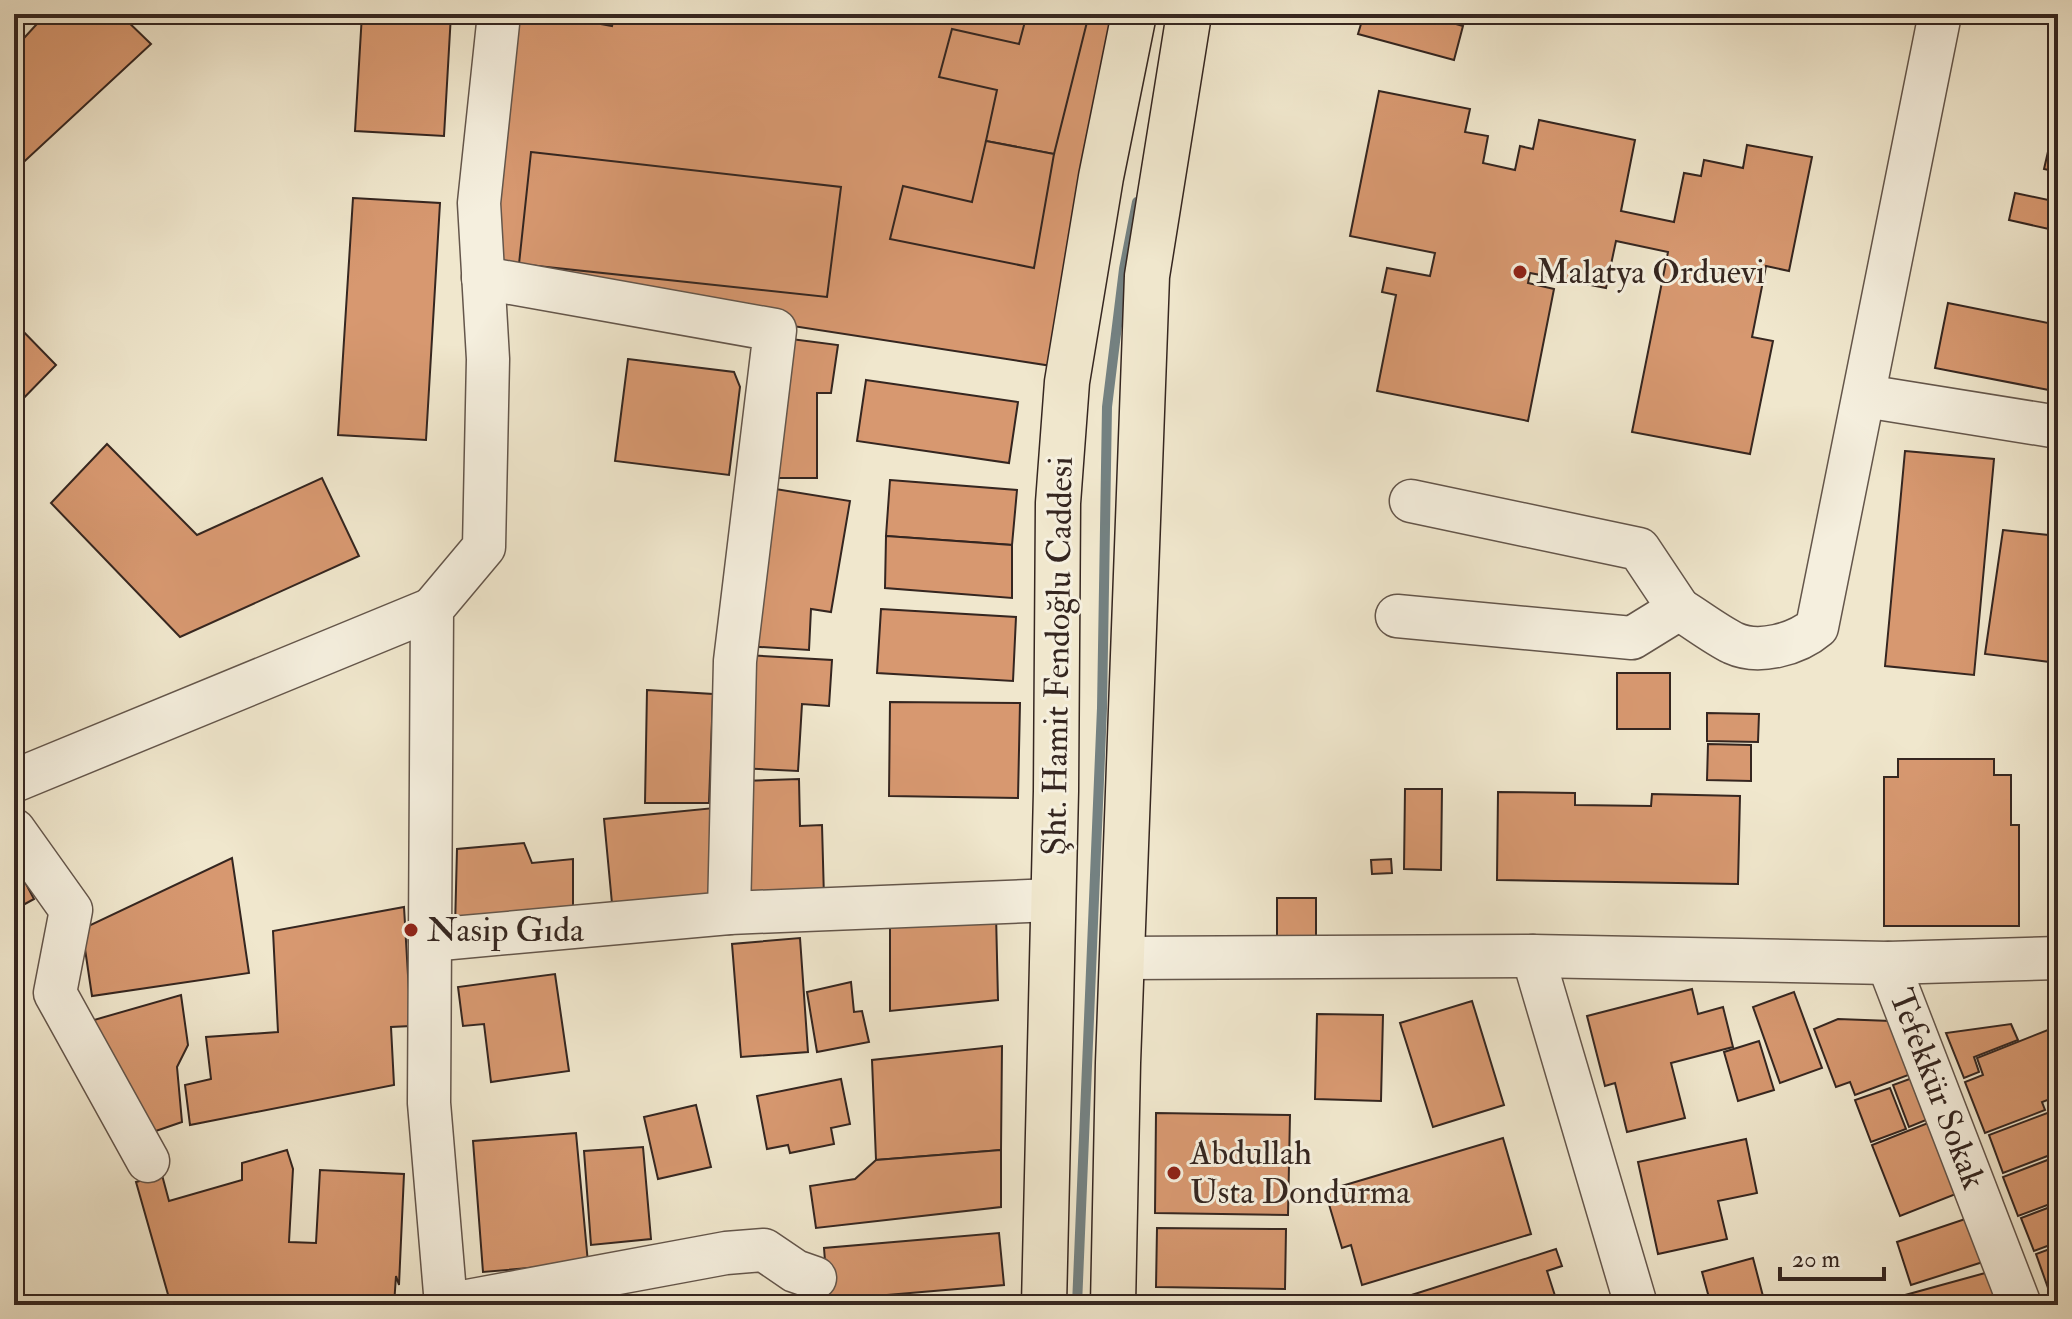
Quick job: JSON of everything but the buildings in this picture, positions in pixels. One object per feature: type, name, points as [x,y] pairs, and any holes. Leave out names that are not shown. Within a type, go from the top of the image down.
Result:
[{"type":"main road","name":"Şht. Hamit Fendoğlu Caddesi","points":[[1044,1305],[1058,503],[1067,382],[1101,177],[1134,14]]},
{"type":"main road","name":"Şht. Hamit Fendoğlu Caddesi","points":[[1113,1305],[1122,958],[1147,276],[1189,14]]},
{"type":"street","points":[[14,781],[432,609],[484,547],[488,359],[479,203],[499,14]]},
{"type":"street","points":[[1411,501],[1639,549],[1679,609],[1736,645],[1763,647],[1786,644],[1805,637],[1817,627],[1940,14]]},
{"type":"street","points":[[483,278],[775,330],[735,661],[729,913]]},
{"type":"street","points":[[1865,396],[2058,427]]},
{"type":"street","points":[[432,609],[429,1103],[446,1305],[726,1253],[764,1250],[795,1271],[815,1278]]},
{"type":"street","points":[[1397,616],[1632,638],[1679,609]]},
{"type":"street","points":[[14,830],[71,910],[55,993],[148,1161]]},
{"type":"street","points":[[430,940],[729,913],[1053,900]]},
{"type":"street","points":[[1122,958],[1533,956],[1888,963],[2058,958]]},
{"type":"street","points":[[1533,956],[1636,1305]]},
{"type":"street","name":"Tefekkür Sokak","points":[[1888,963],[2020,1305]]},
{"type":"waterway","points":[[1077,1305],[1102,708],[1107,407],[1124,269],[1137,202]]},
{"type":"place","name":"Malatya Orduevi","points":[[1520,272]]},
{"type":"place","name":"Nasip Gıda","points":[[411,930]]},
{"type":"place","name":"Abdullah Usta Dondurma","points":[[1174,1173]]}]
